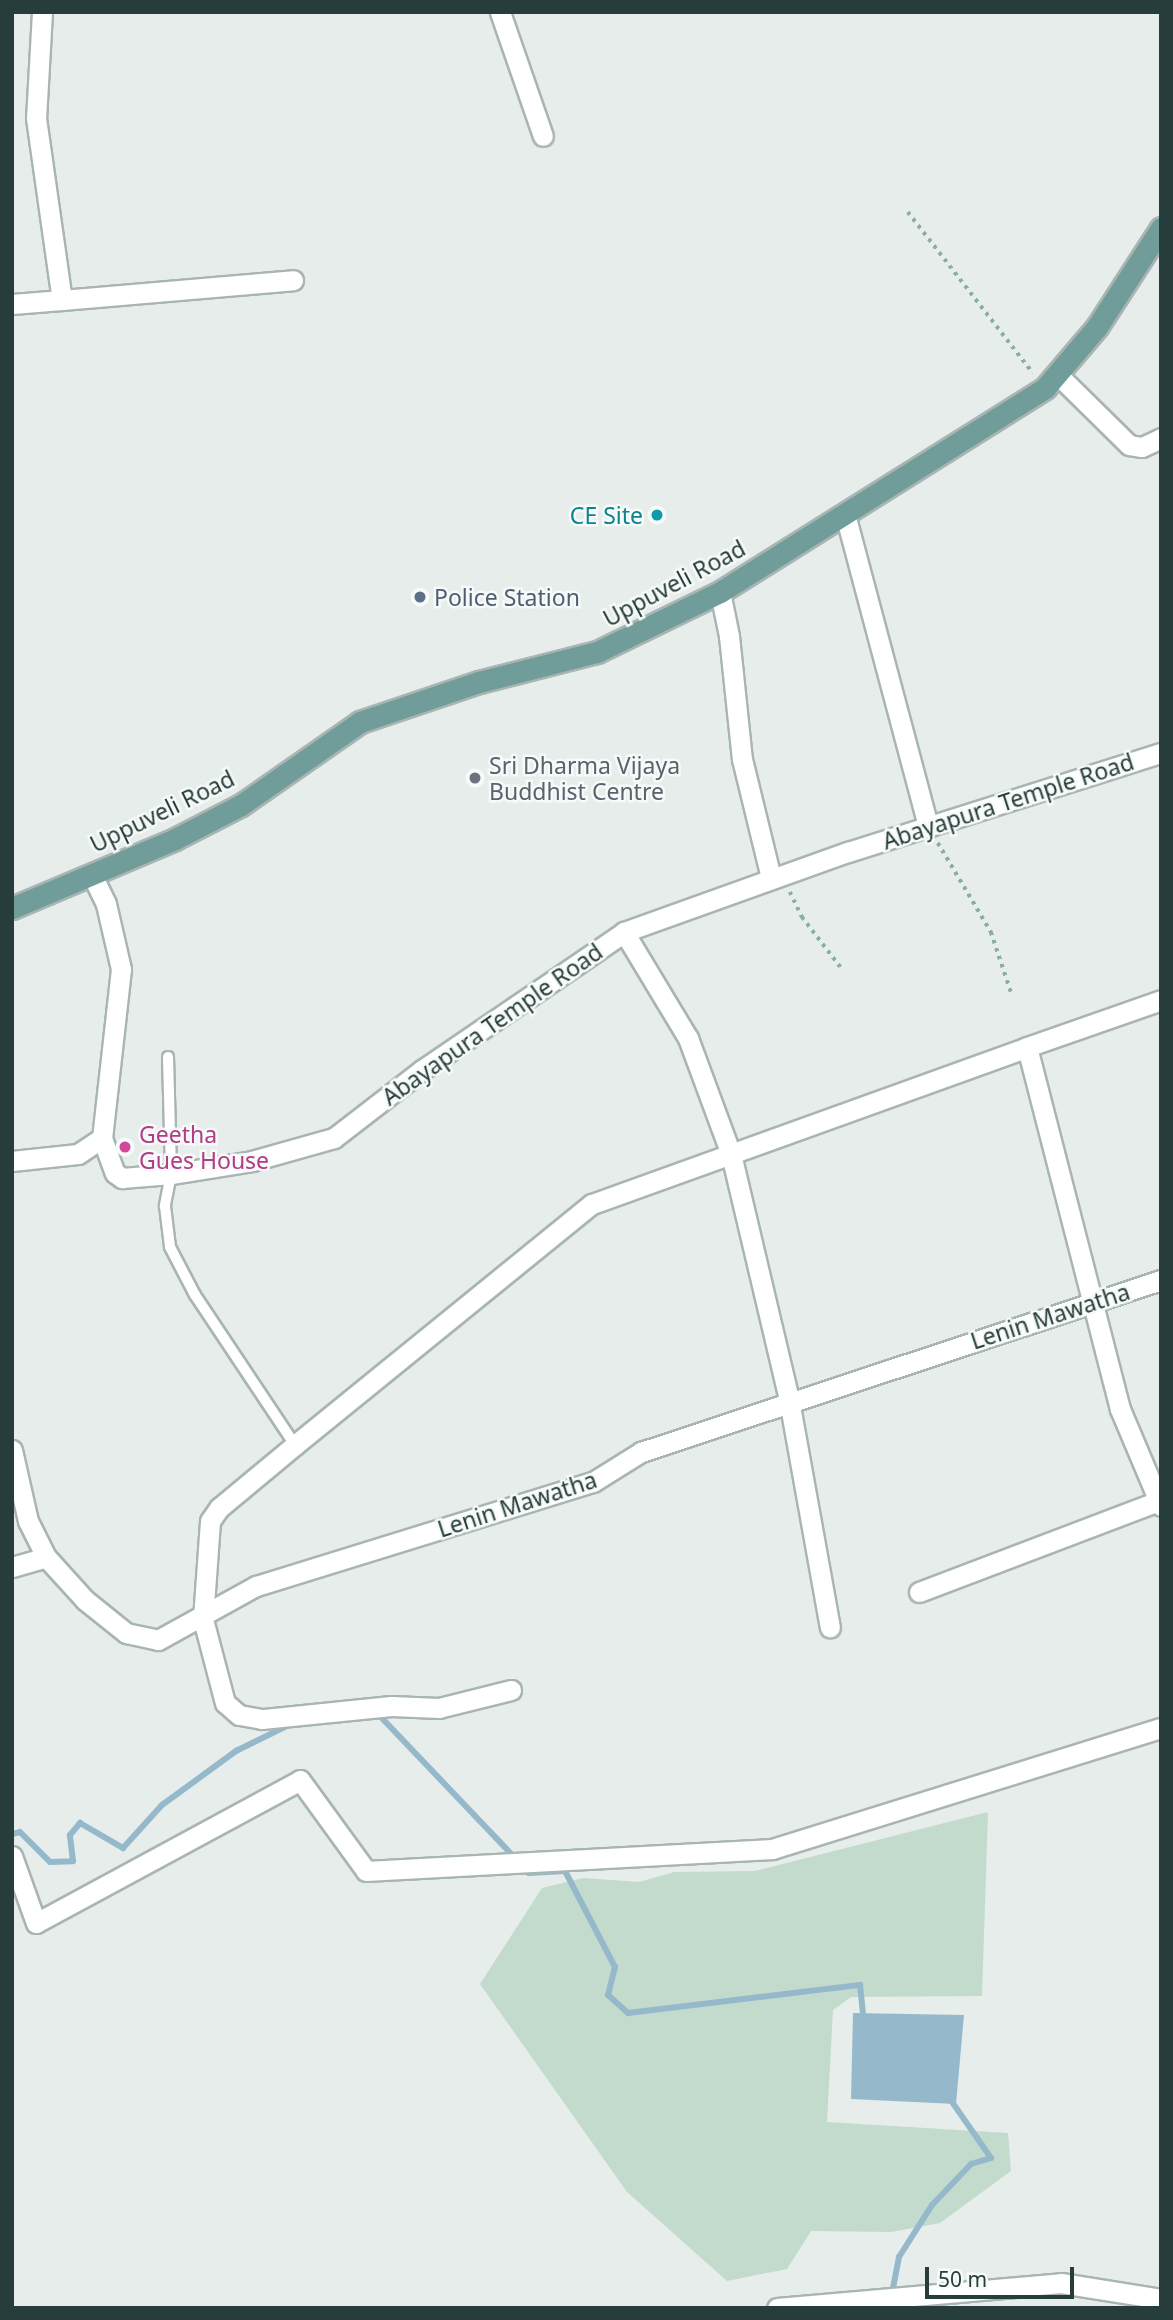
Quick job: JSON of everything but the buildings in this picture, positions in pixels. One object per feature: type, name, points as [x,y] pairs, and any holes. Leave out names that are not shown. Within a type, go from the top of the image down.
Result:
[{"type":"main road","name":"Uppuveli Road","points":[[12,908],[92,874],[241,804],[360,722],[479,682],[597,652],[720,592],[1052,382],[1161,228]]},
{"type":"street","points":[[42,12],[36,118],[62,300]]},
{"type":"street","points":[[500,12],[543,136]]},
{"type":"street","points":[[12,304],[293,280]]},
{"type":"street","points":[[1052,382],[1129,445],[1142,447],[1161,438]]},
{"type":"street","points":[[845,514],[928,827]]},
{"type":"street","points":[[720,592],[729,636],[742,759],[776,876]]},
{"type":"street","name":"Abayapura Temple Road","points":[[92,874],[106,904],[121,969],[102,1138],[115,1173],[122,1178],[171,1174],[252,1161],[334,1138],[422,1070],[624,932],[776,876],[1161,753]]},
{"type":"street","points":[[624,932],[688,1038],[731,1154],[789,1400],[830,1627]]},
{"type":"street","points":[[511,1690],[439,1707],[391,1706],[262,1719],[239,1715],[226,1703],[202,1619],[210,1521],[219,1508],[592,1204],[1161,1000]]},
{"type":"street","points":[[919,1592],[1160,1502],[1120,1409],[1027,1047]]},
{"type":"street","points":[[12,1161],[78,1154],[102,1138]]},
{"type":"street","name":"Lenin Mawatha","points":[[12,1451],[28,1521],[46,1557],[85,1600],[126,1633],[158,1640],[202,1619],[256,1586],[593,1482],[641,1452],[789,1400],[1161,1280]]},
{"type":"street","points":[[12,1567],[46,1557]]},
{"type":"street","points":[[12,1856],[36,1923],[300,1780],[366,1871],[772,1849],[1161,1728]]},
{"type":"street","points":[[777,2308],[1061,2283],[1161,2299]]},
{"type":"lane","points":[[168,1058],[171,1174],[164,1206],[170,1247],[195,1295],[295,1445]]},
{"type":"path","points":[[908,212],[1052,382]]},
{"type":"path","points":[[928,827],[991,932],[1012,995]]},
{"type":"path","points":[[776,876],[802,917],[842,969]]},
{"type":"green space","points":[[988,1812],[982,1996],[851,1997],[833,2010],[827,2122],[1008,2133],[1011,2171],[940,2223],[891,2232],[811,2231],[787,2269],[727,2281],[627,2192],[480,1984],[542,1888],[583,1878],[639,1882],[674,1872],[755,1871]]},
{"type":"water","points":[[853,2013],[964,2015],[956,2104],[851,2099]]},
{"type":"waterway","points":[[378,1714],[515,1858]]},
{"type":"waterway","points":[[12,1834],[20,1832],[50,1862],[73,1861],[70,1835],[80,1823],[123,1848],[162,1805],[236,1751],[295,1722]]},
{"type":"waterway","points":[[522,1866],[529,1873],[565,1871],[615,1967],[608,1995],[628,2013],[860,1985],[864,2021]]},
{"type":"waterway","points":[[893,2288],[899,2257],[932,2205],[971,2164],[991,2158],[950,2099]]},
{"type":"place","name":"CE Site","points":[[657,515]]},
{"type":"place","name":"Police Station","points":[[420,597]]},
{"type":"place","name":"Sri Dharma Vijaya Buddhist Centre","points":[[475,778]]},
{"type":"place","name":"Geetha Gues House","points":[[125,1147]]}]
